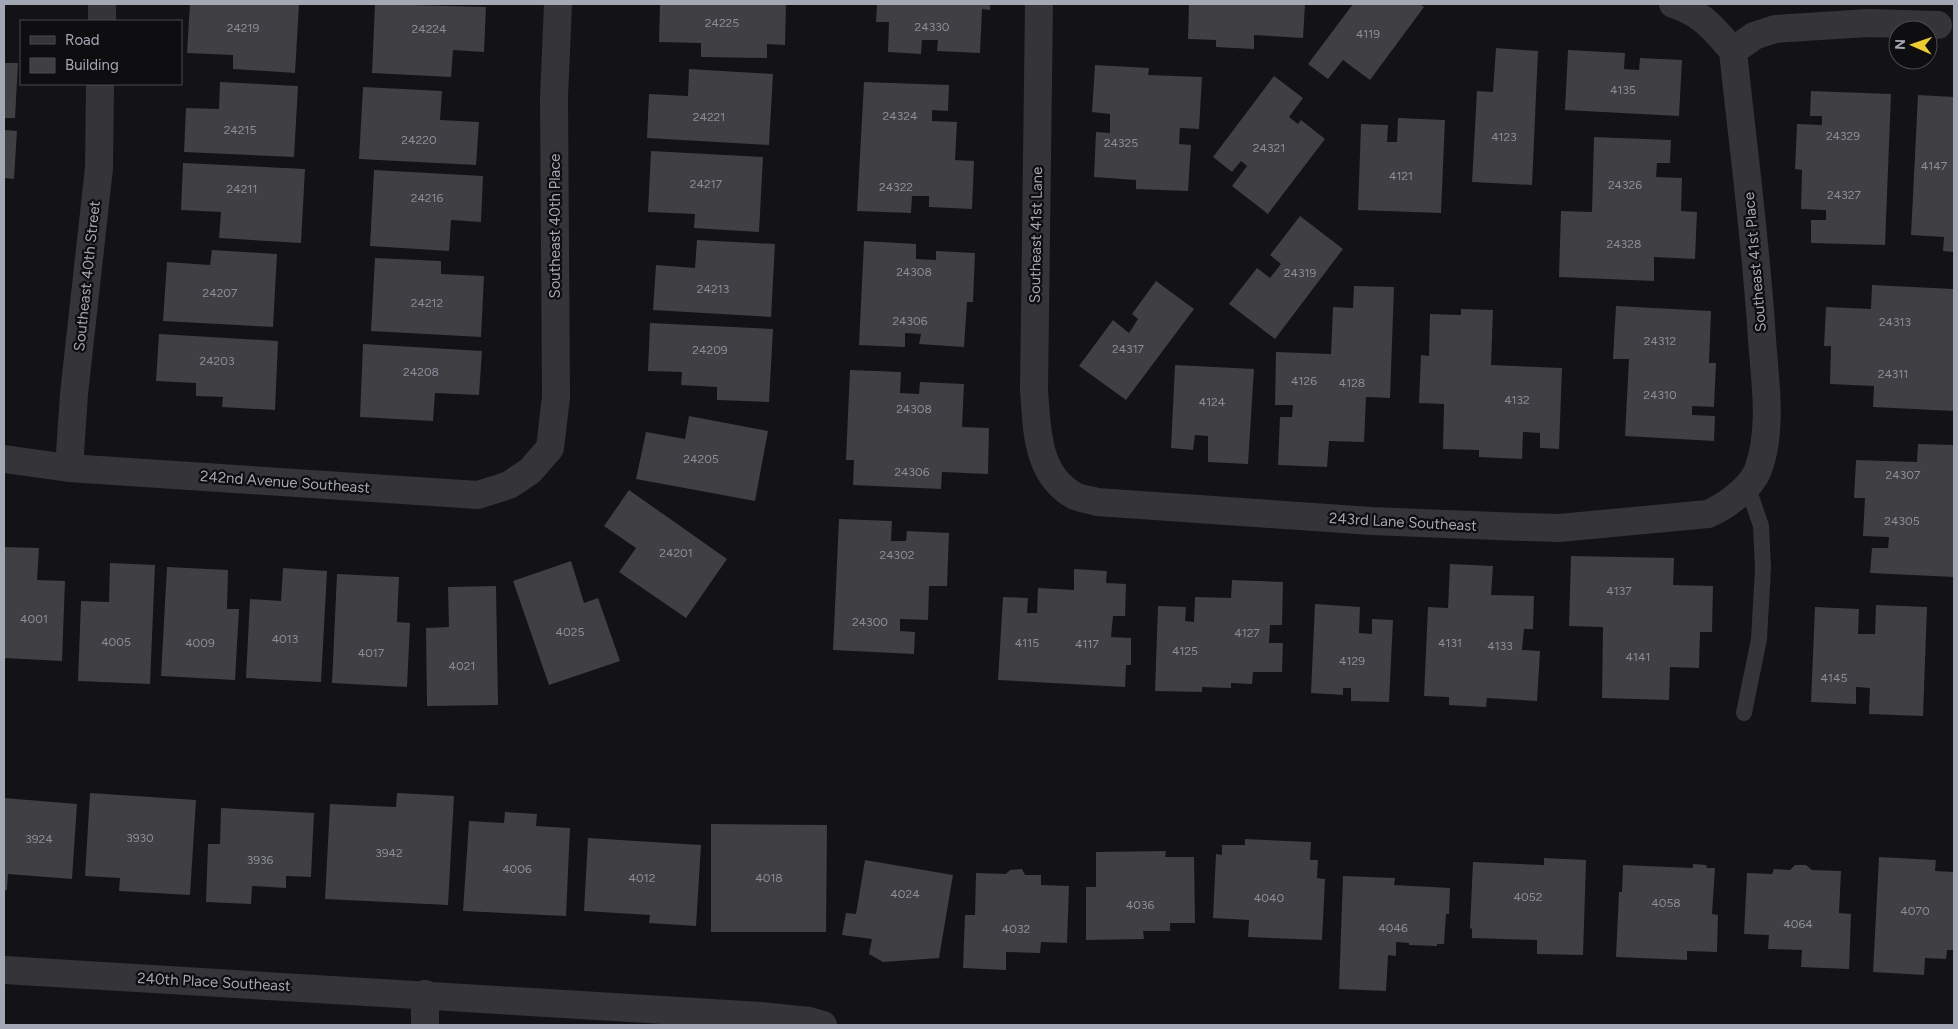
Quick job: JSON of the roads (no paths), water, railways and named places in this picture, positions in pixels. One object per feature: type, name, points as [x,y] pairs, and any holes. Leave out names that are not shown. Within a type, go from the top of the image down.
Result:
[{"type":"street","points":[[102,4],[102,20]]},
{"type":"street","name":"Southeast 40th Place","points":[[550,448],[556,397],[554,98],[558,4]]},
{"type":"street","name":"Southeast 41st Lane","points":[[1039,4],[1034,390],[1039,441],[1045,466]]},
{"type":"street","points":[[1673,4],[1688,9],[1710,24],[1733,51],[1754,36],[1774,30],[1868,23],[1888,24]]},
{"type":"street","name":"Southeast 41st Place","points":[[1733,51],[1759,286],[1768,422],[1765,448],[1752,479]]},
{"type":"street","name":"Southeast 40th Street","points":[[69,468],[74,394],[99,168],[100,85]]},
{"type":"street","name":"242nd Avenue Southeast","points":[[4,459],[69,468],[478,495],[510,485],[530,471],[550,448]]},
{"type":"street","name":"243rd Lane Southeast","points":[[1045,466],[1059,482],[1076,496],[1098,502],[1371,521],[1559,528],[1708,514],[1724,508],[1740,494],[1752,479]]},
{"type":"street","name":"240th Place Southeast","points":[[4,970],[425,994],[761,1016],[824,1025]]},
{"type":"street","points":[[425,994],[425,1025]]},
{"type":"lane","points":[[1744,712],[1759,639],[1763,568],[1761,526],[1752,479]]}]
